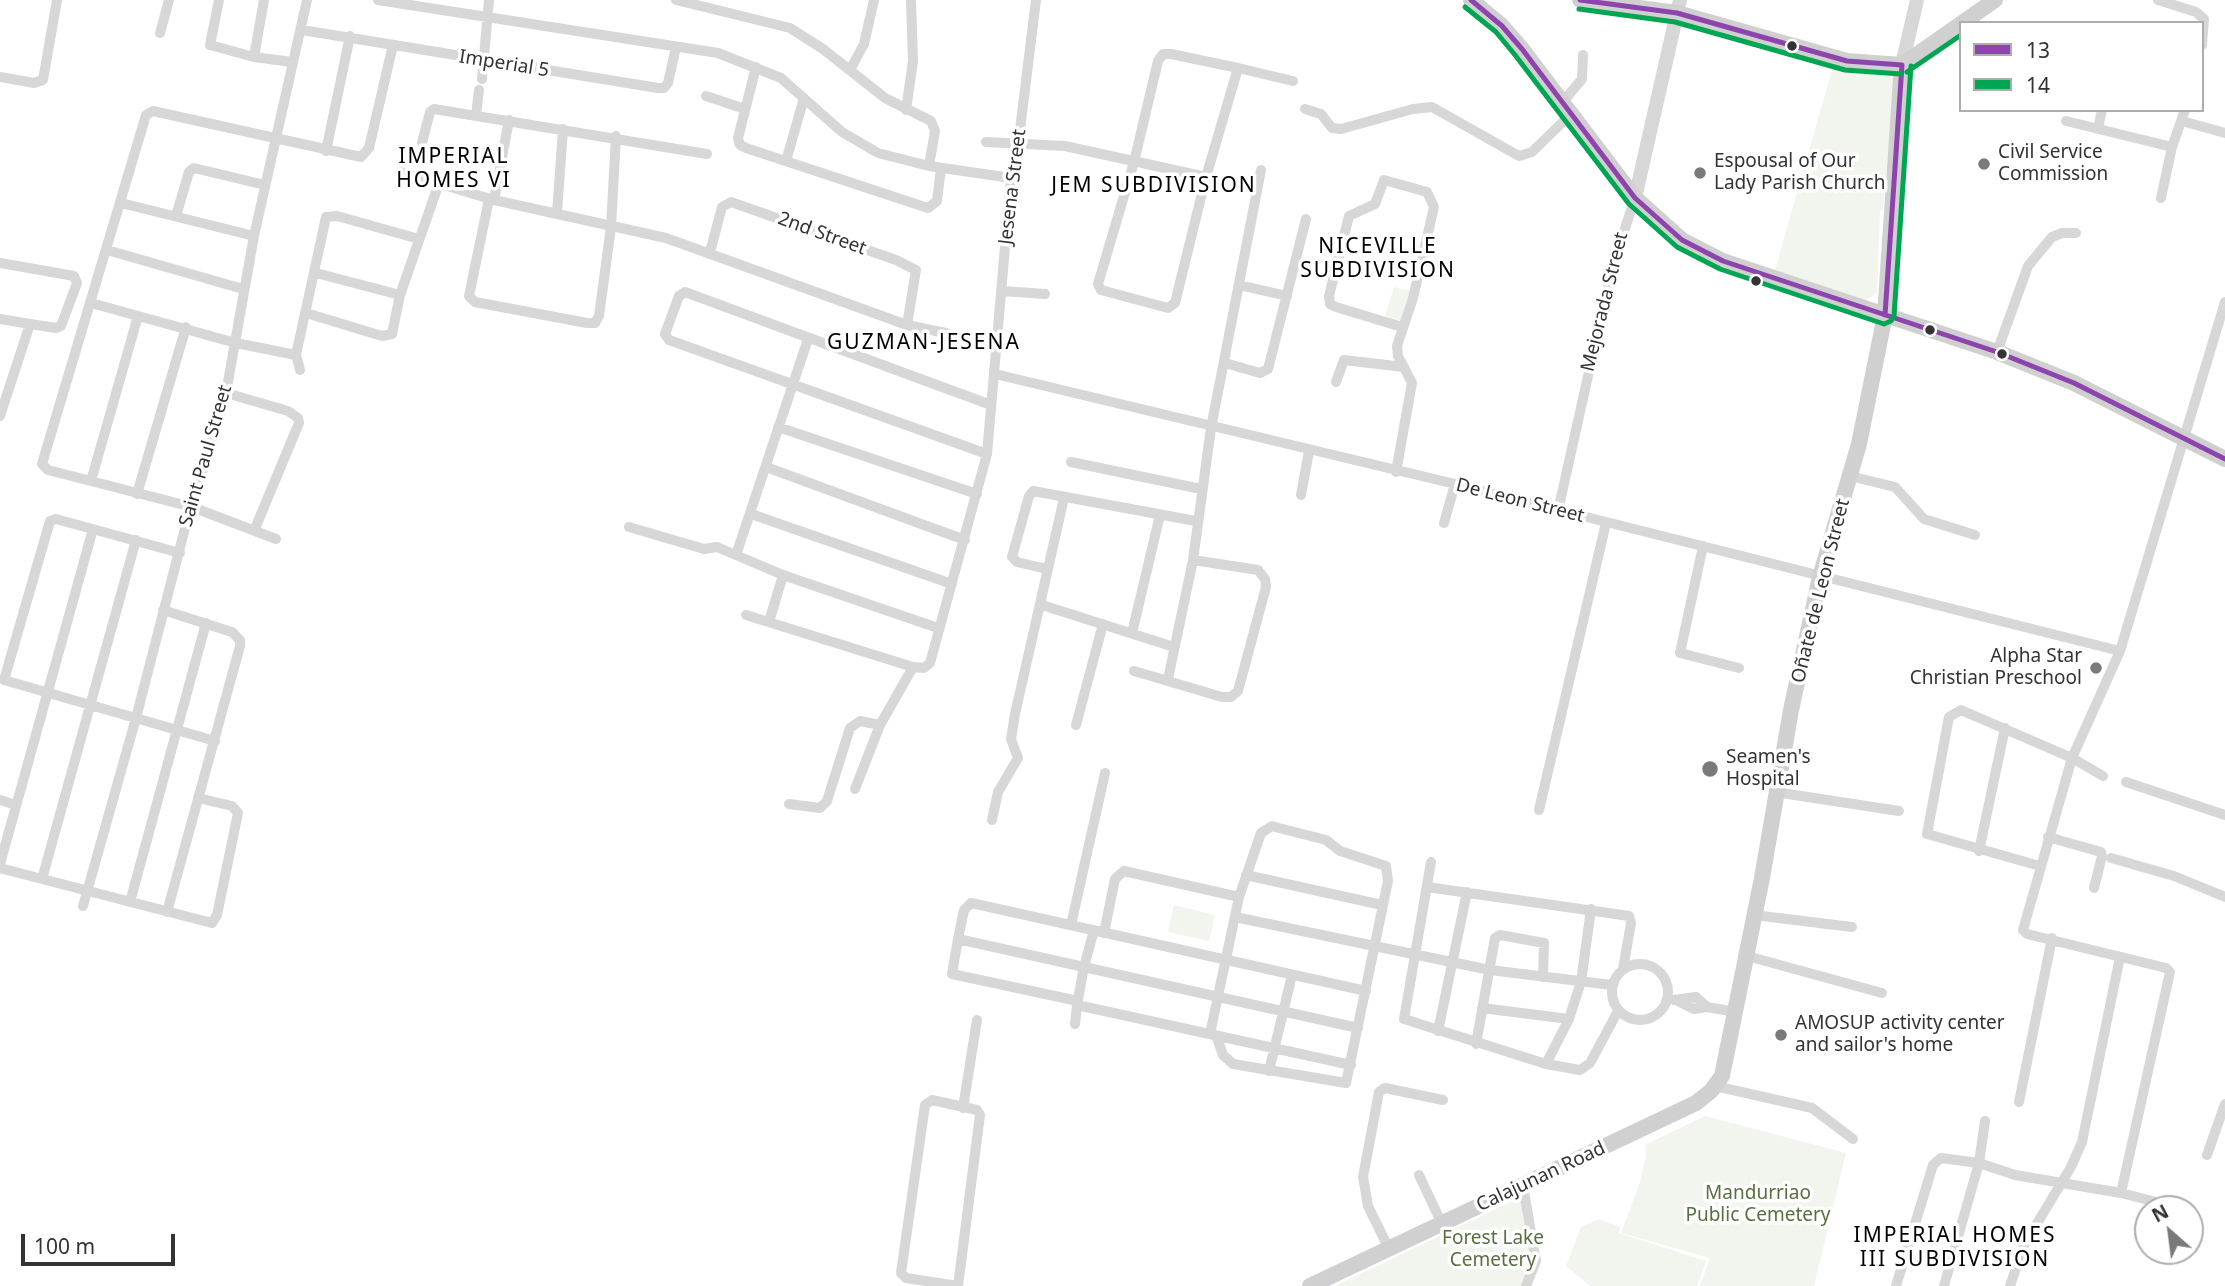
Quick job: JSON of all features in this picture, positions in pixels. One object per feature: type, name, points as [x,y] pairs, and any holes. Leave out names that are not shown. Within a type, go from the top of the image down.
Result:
[{"type":"main road","points":[[1471,0],[1502,26],[1635,198],[1682,240],[1723,261],[1997,352],[2074,383],[2225,459]]},
{"type":"main road","points":[[1580,0],[1679,7],[1847,61],[1902,65],[1959,25]]},
{"type":"main road","points":[[1965,21],[1995,0]]},
{"type":"main road","name":"Oñate de Leon Street","points":[[1696,1103],[1722,1076],[1747,957],[1775,792],[1821,577],[1850,476],[1885,316],[1902,65]]},
{"type":"main road","name":"Calajunan Road","points":[[1310,1286],[1696,1103]]},
{"type":"street","points":[[0,77],[34,83],[43,80],[57,0]]},
{"type":"street","points":[[160,33],[169,0]]},
{"type":"street","points":[[219,0],[210,45],[254,57],[292,62]]},
{"type":"street","points":[[254,57],[264,0]]},
{"type":"street","name":"Saint Paul Street","points":[[83,906],[136,718],[163,610],[226,393],[243,289],[307,0]]},
{"type":"street","points":[[378,0],[718,53],[781,78],[842,132],[878,153],[929,166],[1011,178]]},
{"type":"street","points":[[475,115],[484,61],[489,0]]},
{"type":"street","points":[[676,0],[790,28],[885,98],[934,124],[929,166]]},
{"type":"street","points":[[850,70],[864,44],[874,0]]},
{"type":"street","points":[[906,110],[913,61],[911,0]]},
{"type":"street","name":"Jesena Street","points":[[913,667],[924,668],[930,663],[987,454],[1011,178],[1018,146],[1036,0]]},
{"type":"street","points":[[1902,65],[1917,0]]},
{"type":"street","points":[[2158,0],[2196,12],[2204,21]]},
{"type":"street","name":"Mejorada Street","points":[[1558,511],[1609,281],[1635,198],[1679,7]]},
{"type":"street","name":"Imperial 5","points":[[302,30],[664,88],[676,47]]},
{"type":"street","points":[[326,151],[350,36]]},
{"type":"street","points":[[276,540],[192,507],[48,470],[42,464],[145,117],[150,112],[360,157],[367,152],[393,45]]},
{"type":"street","points":[[1238,68],[1206,177],[1175,303],[1168,308],[1098,288],[1134,162],[1158,61],[1163,54],[1238,68],[1293,82]]},
{"type":"street","points":[[1305,108],[1321,114],[1332,128],[1341,129],[1413,109],[1432,107],[1519,156],[1532,152],[1566,108],[1582,79],[1583,55]]},
{"type":"street","points":[[756,67],[738,138],[740,145],[928,208],[937,201],[941,168]]},
{"type":"street","points":[[706,96],[745,109]]},
{"type":"street","points":[[786,161],[804,98]]},
{"type":"street","points":[[422,143],[433,109],[616,136],[707,154]]},
{"type":"street","points":[[2098,128],[2102,112]]},
{"type":"street","points":[[2161,198],[2172,147],[2184,116],[2225,133]]},
{"type":"street","points":[[509,120],[468,296],[475,302],[595,323],[599,316],[611,227],[616,136]]},
{"type":"street","points":[[2066,121],[2172,147]]},
{"type":"street","points":[[557,213],[563,129]]},
{"type":"street","points":[[986,142],[1018,146],[1065,146],[1206,177]]},
{"type":"street","points":[[176,216],[189,172],[194,168],[265,185]]},
{"type":"street","points":[[1168,679],[1193,560],[1200,489],[1210,428],[1225,363],[1261,170]]},
{"type":"street","points":[[400,172],[492,200],[557,213],[710,252],[907,325],[998,344]]},
{"type":"street","points":[[1396,472],[1412,383],[1398,356],[1402,327],[1413,298],[1434,207],[1427,192],[1384,180],[1375,204],[1349,216],[1328,296],[1330,304],[1336,307],[1402,327]]},
{"type":"street","points":[[306,313],[386,337],[394,330],[400,296],[439,186]]},
{"type":"street","points":[[121,202],[254,236]]},
{"type":"street","name":"2nd Street","points":[[710,252],[722,207],[732,202],[896,260],[916,270],[907,325]]},
{"type":"street","points":[[300,370],[296,355],[316,273],[323,221],[329,215],[419,239]]},
{"type":"street","points":[[1225,363],[1259,373],[1268,369],[1306,219]]},
{"type":"street","points":[[1997,352],[2019,288],[2033,259],[2052,237],[2062,233],[2076,233]]},
{"type":"street","points":[[107,250],[243,289]]},
{"type":"street","points":[[0,263],[74,276],[76,281],[61,326],[56,328],[0,319]]},
{"type":"street","points":[[316,273],[400,296]]},
{"type":"street","points":[[1239,285],[1287,296]]},
{"type":"street","points":[[1002,291],[1045,294]]},
{"type":"street","points":[[987,454],[793,382],[669,340],[665,334],[679,296],[685,292],[991,405]]},
{"type":"street","points":[[2121,1193],[2170,972],[2166,968],[2027,934],[2023,930],[2039,866],[2072,758],[2120,651],[2222,322],[2225,302]]},
{"type":"street","points":[[91,303],[186,327],[236,343],[296,355]]},
{"type":"street","points":[[90,481],[138,316]]},
{"type":"street","points":[[0,416],[5,385],[30,324]]},
{"type":"street","points":[[137,494],[186,327]]},
{"type":"street","points":[[736,555],[808,339]]},
{"type":"street","points":[[1336,382],[1344,360],[1404,367]]},
{"type":"street","name":"De Leon Street","points":[[995,374],[1210,428],[1455,484],[2043,634],[2120,651]]},
{"type":"street","points":[[226,393],[288,411],[295,415],[299,423],[254,531]]},
{"type":"street","points":[[778,427],[977,494]]},
{"type":"street","points":[[1301,495],[1309,451]]},
{"type":"street","points":[[1071,462],[1200,489]]},
{"type":"street","points":[[766,467],[965,540]]},
{"type":"street","points":[[1850,476],[1895,487],[1924,519],[1975,535]]},
{"type":"street","points":[[1444,523],[1455,484]]},
{"type":"street","points":[[1047,569],[1017,562],[1012,557],[1031,492],[1196,521]]},
{"type":"street","points":[[992,820],[998,792],[1018,758],[1011,739],[1015,714],[1042,605],[1047,569],[1064,498]]},
{"type":"street","points":[[751,514],[952,584]]},
{"type":"street","points":[[1132,633],[1160,514]]},
{"type":"street","points":[[180,553],[56,519],[50,521],[6,666],[5,682],[215,741]]},
{"type":"street","points":[[1539,810],[1606,523]]},
{"type":"street","points":[[629,527],[704,549],[717,547],[783,575],[938,628]]},
{"type":"street","points":[[93,529],[0,866],[208,923],[215,921],[238,813],[232,806],[198,798]]},
{"type":"street","points":[[42,879],[136,540]]},
{"type":"street","points":[[1703,546],[1680,653],[1739,668]]},
{"type":"street","points":[[1134,671],[1222,697],[1231,697],[1238,691],[1266,587],[1265,579],[1258,570],[1193,560]]},
{"type":"street","points":[[769,622],[783,575]]},
{"type":"street","points":[[1042,605],[1174,647]]},
{"type":"street","points":[[163,610],[232,632],[240,640],[167,912]]},
{"type":"street","points":[[746,615],[913,667],[880,725],[855,789]]},
{"type":"street","points":[[130,902],[206,623]]},
{"type":"street","points":[[1076,726],[1103,624]]},
{"type":"street","points":[[2039,866],[1927,834],[1926,826],[1949,717],[1961,710],[2072,758],[2103,776]]},
{"type":"street","points":[[789,804],[820,808],[827,801],[850,728],[860,721],[880,725]]},
{"type":"street","points":[[1979,850],[2005,727]]},
{"type":"street","points":[[1071,925],[1105,773]]},
{"type":"street","points":[[2126,782],[2225,815]]},
{"type":"street","points":[[1775,792],[1899,811]]},
{"type":"street","points":[[0,800],[16,805]]},
{"type":"street","points":[[1272,826],[1326,840],[1339,851],[1386,866],[1389,874],[1346,1083],[1342,1085],[1228,1062],[1213,1035],[1217,998],[1240,897],[1261,833],[1272,826]]},
{"type":"street","points":[[2048,836],[2101,852],[2094,888]]},
{"type":"street","points":[[2111,858],[2174,876],[2225,897]]},
{"type":"street","points":[[1432,862],[1403,1016],[1409,1022],[1546,1064],[1585,1068],[1618,1011]]},
{"type":"street","points":[[1075,1024],[1084,967],[1099,931],[1115,879],[1124,871],[1240,897]]},
{"type":"street","points":[[1246,875],[1382,905]]},
{"type":"street","points":[[1427,887],[1591,909],[1631,919],[1623,969],[1612,985],[1613,1003],[1618,1011],[1633,1020],[1650,1019],[1673,1000],[1696,997],[1707,1007],[1736,1012]]},
{"type":"street","points":[[1438,1031],[1467,892]]},
{"type":"street","points":[[1350,1065],[952,974],[964,910],[971,903],[1366,991]]},
{"type":"street","points":[[1546,1064],[1569,1019],[1581,982],[1591,909]]},
{"type":"street","points":[[1754,915],[1852,927]]},
{"type":"street","points":[[1235,917],[1490,970],[1612,985]]},
{"type":"street","points":[[1476,1044],[1495,938],[1500,935],[1545,943],[1543,977]]},
{"type":"street","points":[[2019,1102],[2052,938]]},
{"type":"street","points":[[958,939],[1358,1028]]},
{"type":"street","points":[[1747,957],[1882,993]]},
{"type":"street","points":[[2010,1286],[2024,1245],[2071,1167],[2085,1132],[2120,957]]},
{"type":"street","points":[[1623,969],[1632,965],[1652,967],[1666,981],[1673,1000]]},
{"type":"street","points":[[1269,1071],[1292,975]]},
{"type":"street","points":[[1482,1008],[1569,1019]]},
{"type":"street","points":[[963,1108],[977,1020]]},
{"type":"street","points":[[1715,1086],[1812,1108],[1853,1139]]},
{"type":"street","points":[[1389,1250],[1368,1206],[1363,1177],[1379,1093],[1385,1088],[1443,1100]]},
{"type":"street","points":[[932,1100],[963,1108],[977,1110],[981,1120],[958,1286],[906,1278],[901,1273],[925,1105],[932,1100]]},
{"type":"street","points":[[2207,1155],[2225,1104]]},
{"type":"street","points":[[1944,1286],[1979,1163],[1985,1121]]},
{"type":"street","points":[[1896,1286],[1933,1165],[1941,1158],[1979,1163],[2060,1184],[2134,1196]]},
{"type":"street","points":[[1419,1175],[1442,1224]]},
{"type":"street","points":[[1523,1186],[1536,1261],[1526,1286]]},
{"type":"green space","points":[[1834,63],[1895,78],[1883,209],[1880,211],[1877,293],[1865,301],[1775,270]]},
{"type":"green space","points":[[1394,287],[1410,291],[1400,321],[1385,316]]},
{"type":"green space","points":[[1174,905],[1215,915],[1209,941],[1168,932]]},
{"type":"green space","name":"Mandurriao Public Cemetery","points":[[1705,1116],[1846,1153],[1814,1286],[1700,1286],[1710,1258],[1621,1233],[1640,1182],[1646,1156],[1645,1145]]},
{"type":"green space","name":"Forest Lake Cemetery","points":[[1521,1197],[1532,1263],[1522,1286],[1335,1286]]},
{"type":"green space","points":[[1599,1219],[1620,1227],[1619,1233],[1706,1261],[1697,1286],[1590,1286],[1566,1266],[1581,1227]]},
{"type":"transit line","name":"13","points":[[1471,0],[1502,26],[1522,49],[1635,198],[1682,240],[1723,261],[1997,352],[2074,383],[2225,459]]},
{"type":"transit line","name":"13","points":[[1580,0],[1677,13],[1847,61],[1902,65],[1885,315]]},
{"type":"transit line","name":"14","points":[[1465,7],[1496,32],[1629,204],[1677,247],[1720,269],[1884,324],[1894,316],[1911,66]]},
{"type":"transit line","name":"14","points":[[1579,9],[1675,22],[1845,70],[1901,74]]},
{"type":"transit line","name":"14","points":[[1907,72],[1959,36]]},
{"type":"place","name":"Civil Service Commission","points":[[1984,164]]},
{"type":"place","name":"Espousal of Our Lady Parish Church","points":[[1700,173]]},
{"type":"place","name":"Alpha Star Christian Preschool","points":[[2096,668]]},
{"type":"place","name":"Seamen's Hospital","points":[[1710,769]]},
{"type":"place","name":"AMOSUP activity center and sailor's home","points":[[1781,1035]]},
{"type":"district","name":"IMPERIAL HOMES VI","points":[[454,169]]},
{"type":"district","name":"JEM SUBDIVISION","points":[[1154,186]]},
{"type":"district","name":"NICEVILLE SUBDIVISION","points":[[1378,259]]},
{"type":"district","name":"GUZMAN-JESENA","points":[[924,343]]},
{"type":"district","name":"IMPERIAL HOMES III SUBDIVISION","points":[[1955,1248]]}]
